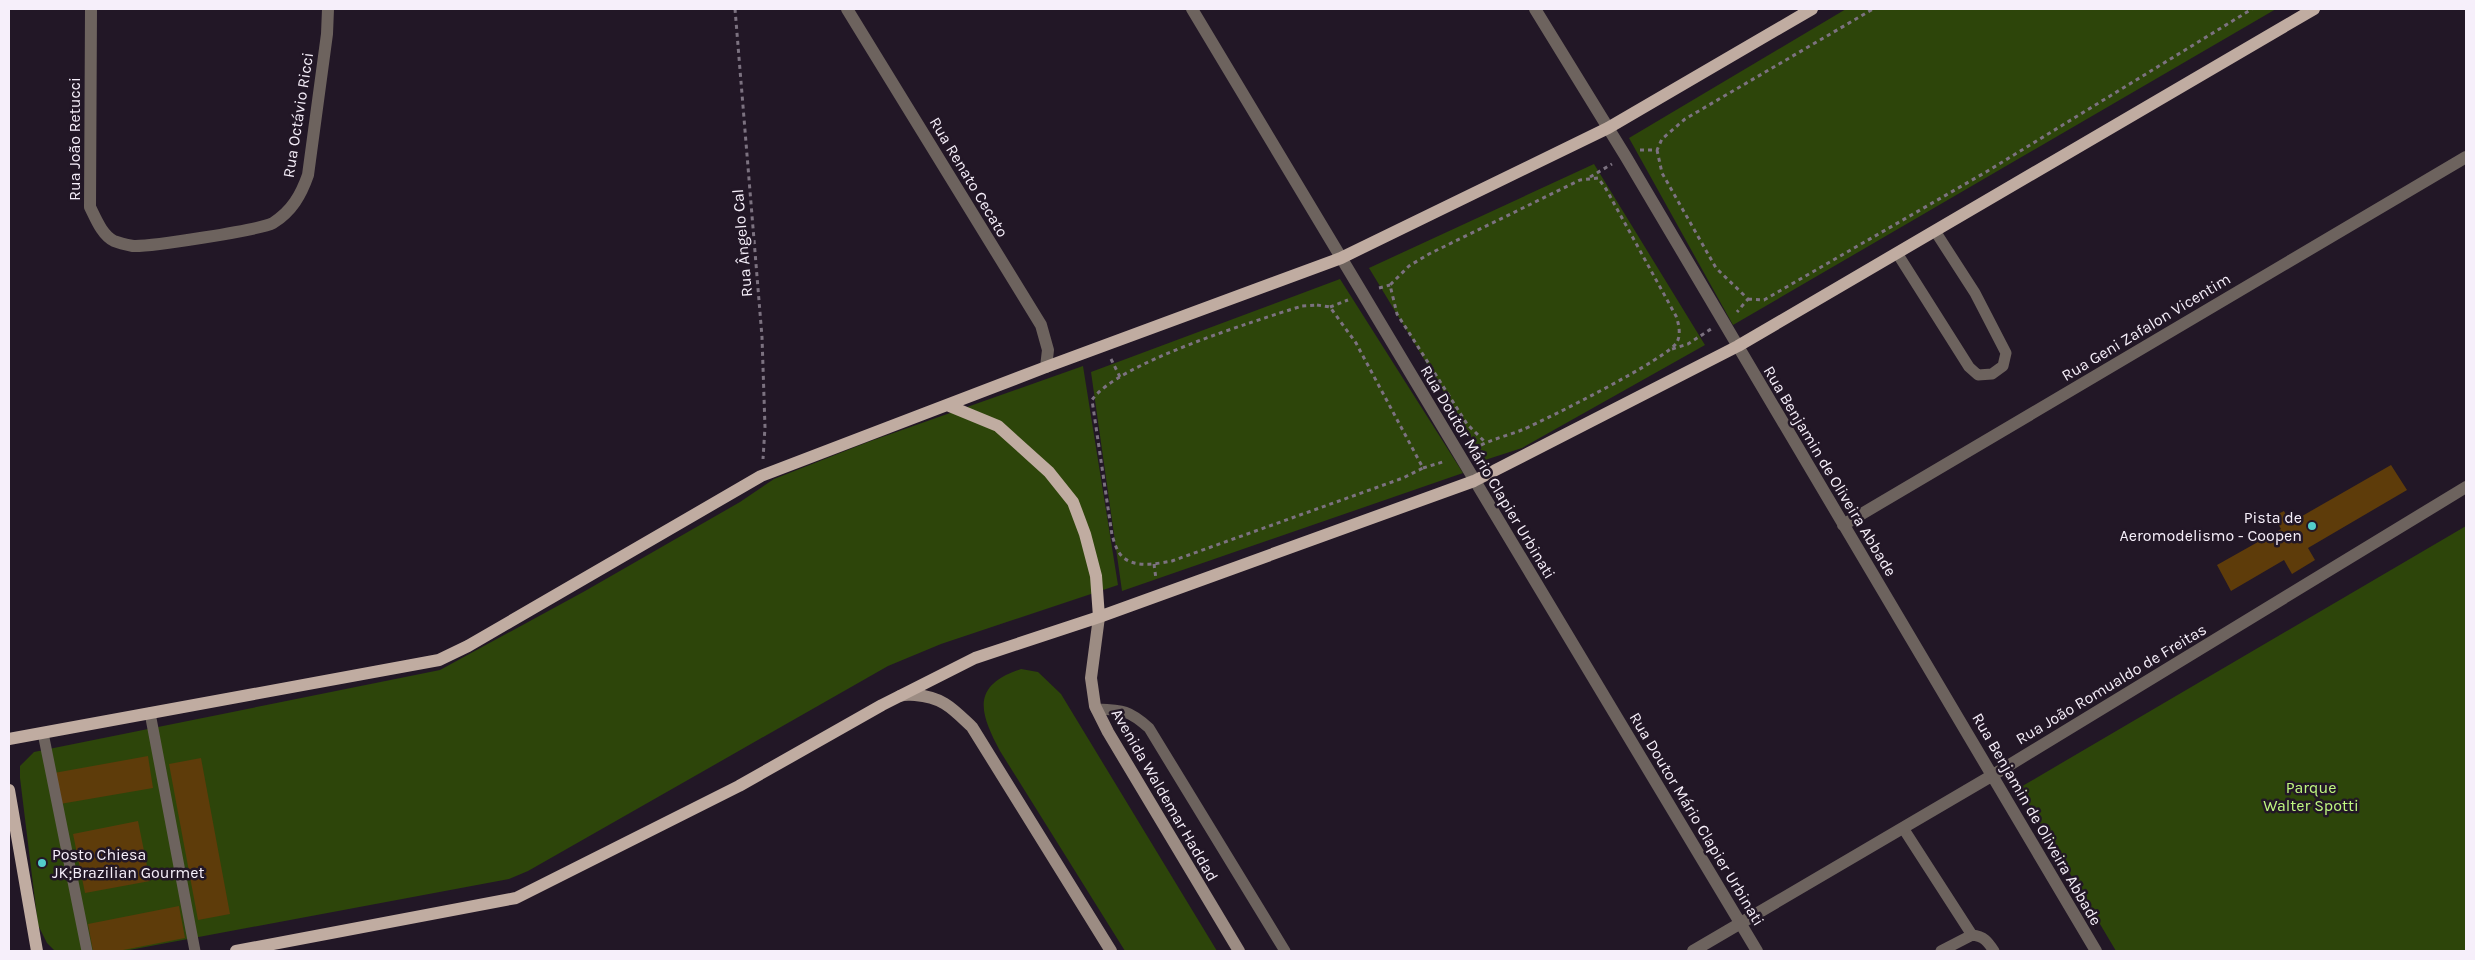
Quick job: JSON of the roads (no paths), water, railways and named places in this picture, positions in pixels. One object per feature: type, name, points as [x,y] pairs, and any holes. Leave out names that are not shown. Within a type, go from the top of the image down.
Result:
[{"type":"main road","points":[[9,739],[439,660],[468,646],[761,476],[1046,367],[1341,258],[1608,128],[1812,9]]},
{"type":"main road","points":[[236,951],[516,898],[739,786],[882,705],[975,658],[1099,617],[1474,481],[1564,437],[1738,346],[2314,9]]},
{"type":"main road","points":[[947,405],[998,426],[1033,456],[1073,502],[1085,534],[1096,576],[1099,617]]},
{"type":"main road","name":"Avenida Waldemar Haddad","points":[[1099,617],[1091,678],[1096,709],[1239,951]]},
{"type":"main road","points":[[882,705],[904,694],[932,696],[951,708],[972,727],[1112,951]]},
{"type":"main road","points":[[9,790],[36,951]]},
{"type":"street","name":"Rua João Retucci","points":[[91,9],[90,207],[99,226],[114,241],[134,246]]},
{"type":"street","name":"Rua Octávio Ricci","points":[[134,246],[252,230],[272,223],[288,211],[301,194],[308,175],[327,34],[328,9]]},
{"type":"street","name":"Rua Renato Cecato","points":[[848,9],[1040,325],[1048,350],[1046,367]]},
{"type":"street","name":"Rua Doutor Mário Clapier Urbinati","points":[[1192,9],[1757,951]]},
{"type":"street","name":"Rua Benjamin de Oliveira Abbade","points":[[1535,9],[1626,157],[1843,525],[1993,774],[2096,951]]},
{"type":"street","name":"Rua Geni Zafalon Vicentim","points":[[1843,525],[2466,157]]},
{"type":"street","name":"Rua João Romualdo de Freitas","points":[[1693,951],[1993,774],[2466,487]]},
{"type":"lane","points":[[1897,253],[1969,367],[1978,375],[1992,374],[2003,366],[2006,353],[1974,294],[1935,231]]},
{"type":"lane","points":[[1096,709],[1119,710],[1133,714],[1149,728],[1285,951]]},
{"type":"lane","points":[[150,714],[155,770],[186,921],[195,951]]},
{"type":"lane","points":[[43,733],[88,939],[87,951]]},
{"type":"lane","points":[[1903,828],[1972,934]]},
{"type":"lane","points":[[1941,951],[1972,934],[1979,935],[1987,940],[1994,951]]},
{"type":"place","name":"Pista de Aeromodelismo - Coopen","points":[[2312,526]]},
{"type":"place","name":"Posto Chiesa JK;Brazilian Gourmet","points":[[42,863]]},
{"type":"park label","name":"Parque Walter Spotti","points":[[2311,796]]}]
